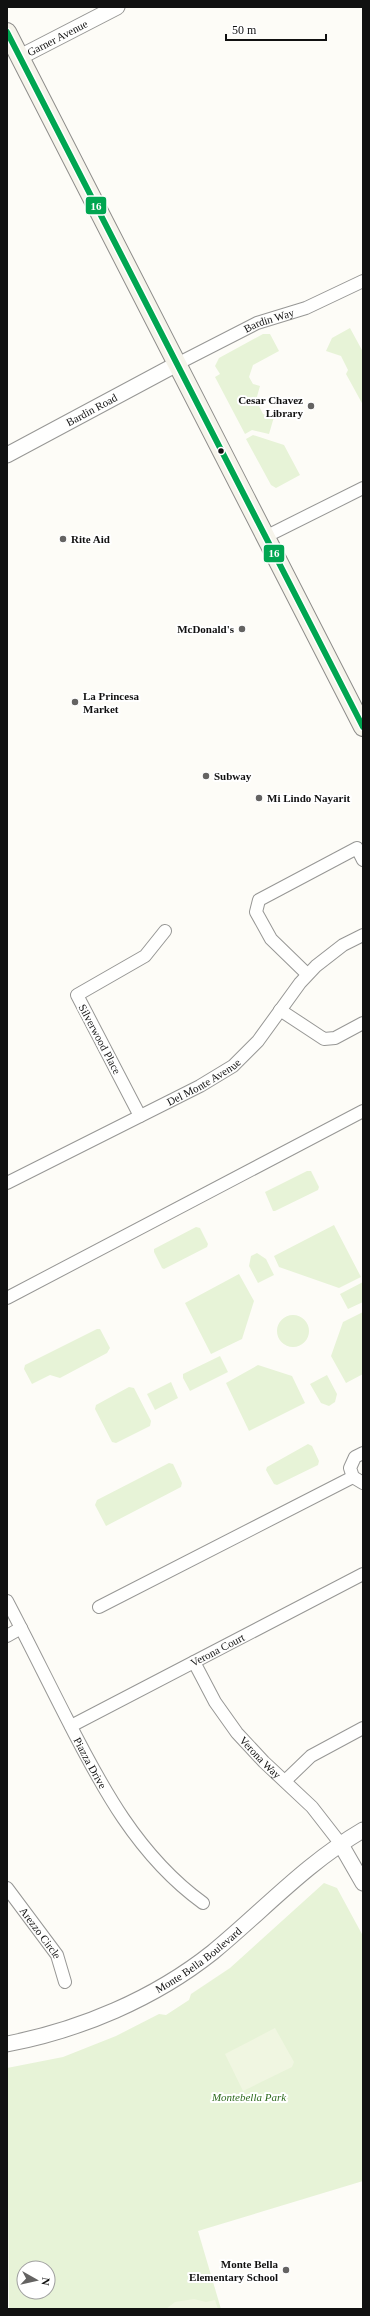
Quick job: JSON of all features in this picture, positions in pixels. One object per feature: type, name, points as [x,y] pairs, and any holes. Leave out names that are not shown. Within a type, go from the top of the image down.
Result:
[{"type":"main road","points":[[7,32],[363,727]]},
{"type":"street","name":"Garner Avenue","points":[[20,56],[117,7]]},
{"type":"street","name":"Bardin Way","points":[[177,364],[257,323],[306,308],[363,281]]},
{"type":"street","name":"Bardin Road","points":[[7,455],[177,364]]},
{"type":"street","points":[[265,537],[363,488]]},
{"type":"street","points":[[307,974],[271,939],[256,912],[256,907],[259,900],[357,848],[363,860]]},
{"type":"street","name":"Silverwood Place","points":[[140,1116],[77,995],[146,956],[165,931]]},
{"type":"street","name":"Del Monte Avenue","points":[[7,1183],[200,1086],[233,1066],[258,1041],[307,974],[327,956],[363,935]]},
{"type":"street","points":[[280,1010],[324,1039],[335,1038],[363,1023]]},
{"type":"street","points":[[7,1298],[363,1111]]},
{"type":"street","points":[[99,1607],[358,1480],[350,1468],[351,1462],[355,1457],[363,1453]]},
{"type":"street","name":"Verona Court","points":[[71,1726],[363,1574]]},
{"type":"street","name":"Piazza Drive","points":[[7,1601],[106,1792],[141,1842],[169,1875],[203,1903]]},
{"type":"street","points":[[7,1636],[21,1628]]},
{"type":"street","name":"Verona Way","points":[[194,1662],[215,1702],[236,1733],[312,1807],[340,1843]]},
{"type":"street","points":[[285,1781],[311,1756],[363,1728]]},
{"type":"street","name":"Monte Bella Boulevard","points":[[7,2044],[83,2023],[124,2006],[164,1985],[211,1953],[297,1875],[340,1843],[363,1830]]},
{"type":"street","points":[[340,1843],[363,1884]]},
{"type":"street","name":"Arezzo Circle","points":[[7,1888],[57,1955],[65,1982]]},
{"type":"green space","points":[[350,328],[363,352],[363,405],[346,374],[348,370],[341,356],[326,351],[332,338]]},
{"type":"green space","points":[[263,334],[270,334],[279,351],[253,365],[249,377],[253,384],[260,386],[256,400],[263,414],[274,417],[269,434],[252,430],[245,434],[215,377],[220,374],[215,366],[219,358]]},
{"type":"green space","points":[[253,435],[284,445],[300,475],[276,488],[271,485],[246,439]]},
{"type":"green space","points":[[307,1171],[311,1171],[319,1187],[318,1190],[273,1211],[265,1192]]},
{"type":"green space","points":[[334,1225],[361,1277],[339,1288],[279,1267],[274,1256]]},
{"type":"green space","points":[[196,1227],[200,1228],[208,1244],[207,1247],[164,1269],[162,1268],[154,1249]]},
{"type":"green space","points":[[257,1253],[266,1259],[274,1275],[258,1283],[249,1266],[251,1256]]},
{"type":"green space","points":[[239,1274],[254,1301],[242,1339],[211,1354],[185,1303]]},
{"type":"green space","points":[[363,1282],[363,1302],[348,1309],[340,1294]]},
{"type":"green space","points":[[363,1312],[363,1374],[346,1383],[331,1356],[343,1322]]},
{"type":"green space","points":[[290,1315],[296,1315],[305,1319],[309,1331],[305,1343],[296,1347],[290,1347],[281,1343],[277,1334],[277,1328],[281,1319]]},
{"type":"green space","points":[[97,1329],[100,1329],[110,1348],[107,1353],[60,1378],[50,1375],[32,1384],[24,1369],[25,1365]]},
{"type":"green space","points":[[220,1356],[228,1372],[190,1391],[183,1378],[183,1374]]},
{"type":"green space","points":[[258,1365],[292,1376],[305,1403],[249,1431],[226,1383]]},
{"type":"green space","points":[[327,1375],[337,1394],[335,1402],[329,1406],[321,1403],[310,1384]]},
{"type":"green space","points":[[171,1382],[178,1398],[155,1410],[147,1394]]},
{"type":"green space","points":[[129,1387],[134,1388],[151,1421],[150,1426],[116,1443],[112,1442],[95,1409],[96,1405]]},
{"type":"green space","points":[[308,1444],[312,1446],[319,1461],[318,1465],[277,1485],[274,1484],[266,1470],[267,1467]]},
{"type":"green space","points":[[169,1463],[173,1464],[182,1483],[181,1487],[106,1526],[95,1505],[97,1500]]},
{"type":"green space","name":"Montebella Park","points":[[324,1883],[337,1888],[363,1936],[363,2181],[198,2231],[221,2309],[9,2309],[7,2068],[63,2057],[116,2036],[159,2014],[166,2015],[189,2000],[191,1994],[230,1968]]},
{"type":"green space","points":[[275,2028],[294,2062],[292,2067],[243,2091],[225,2054]]},
{"type":"green space","points":[[194,2299],[206,2302],[215,2300],[218,2309],[166,2309],[175,2302]]},
{"type":"transit line","name":"16","points":[[7,32],[363,727]]},
{"type":"place","name":"Cesar Chavez Library","points":[[311,406]]},
{"type":"place","name":"Rite Aid","points":[[63,539]]},
{"type":"place","name":"McDonald's","points":[[242,629]]},
{"type":"place","name":"La Princesa Market","points":[[75,702]]},
{"type":"place","name":"Subway","points":[[206,776]]},
{"type":"place","name":"Mi Lindo Nayarit","points":[[259,798]]},
{"type":"place","name":"Monte Bella Elementary School","points":[[286,2270]]}]
